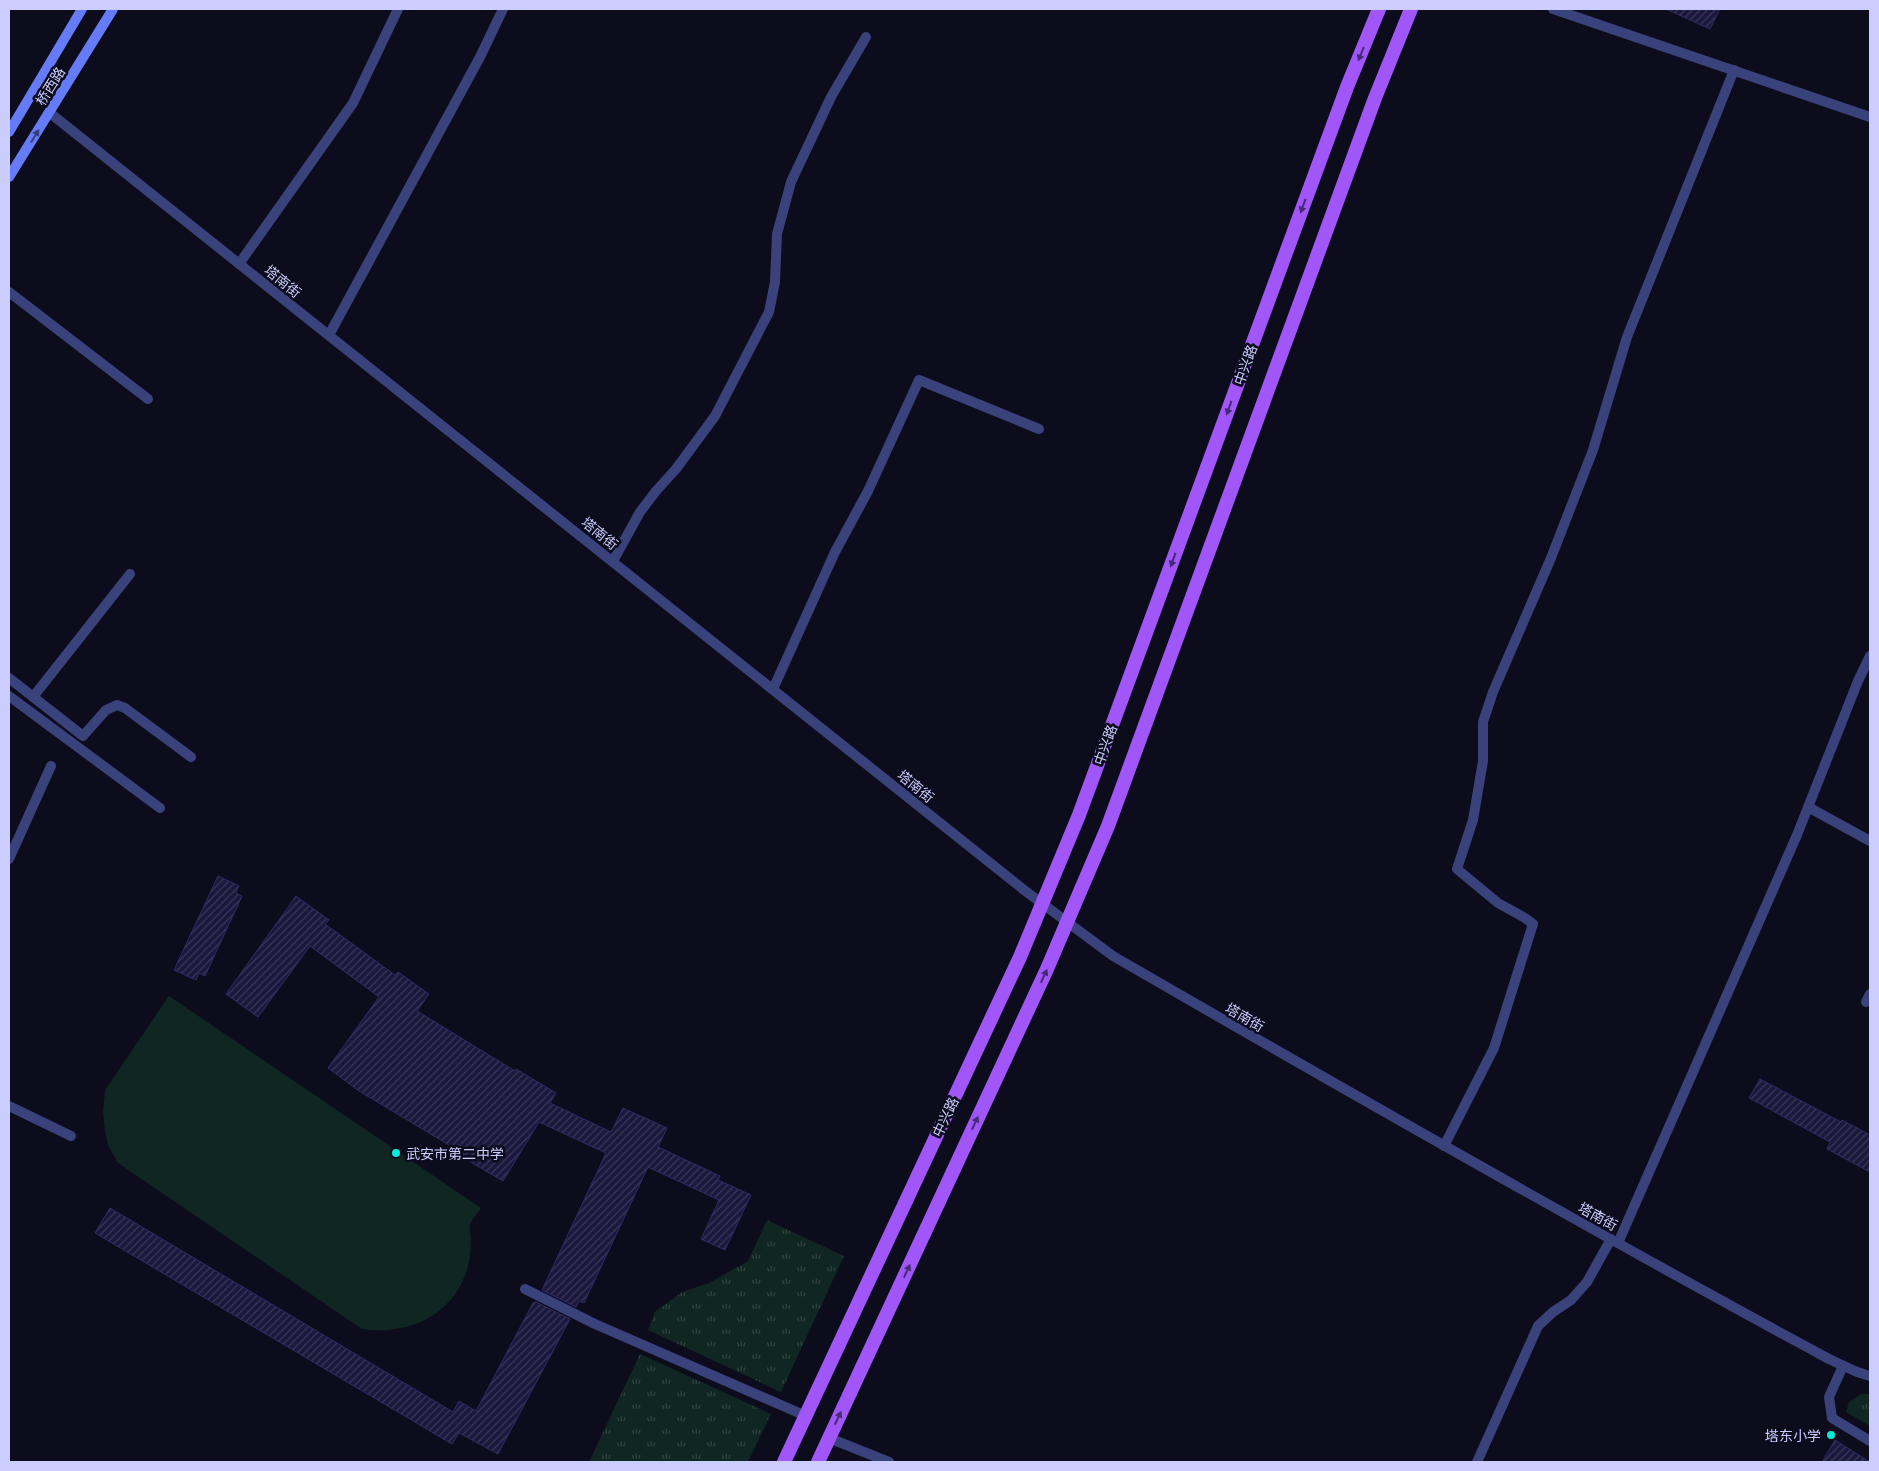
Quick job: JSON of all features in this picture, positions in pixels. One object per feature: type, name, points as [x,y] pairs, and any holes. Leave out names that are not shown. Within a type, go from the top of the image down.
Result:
[{"type":"main road","name":"桥西路","points":[[9,132],[82,9]]},
{"type":"main road","name":"桥西路","points":[[9,177],[113,9]]},
{"type":"main road","name":"中兴路","points":[[784,1462],[1020,957],[1079,816],[1347,87],[1379,9]]},
{"type":"main road","points":[[818,1462],[1043,978],[1108,826],[1375,98],[1411,9]]},
{"type":"street","points":[[240,264],[353,103],[398,9]]},
{"type":"street","points":[[329,335],[476,66],[503,9]]},
{"type":"street","points":[[1553,9],[1870,117]]},
{"type":"street","points":[[613,561],[640,512],[676,469],[715,416],[768,312],[775,282],[777,234],[791,182],[831,97],[866,37]]},
{"type":"street","points":[[1444,1146],[1494,1048],[1533,924],[1498,903],[1457,869],[1473,820],[1483,761],[1483,722],[1493,692],[1550,558],[1593,450],[1627,337],[1734,70]]},
{"type":"street","name":"塔南街","points":[[50,112],[1042,904],[1113,956],[1444,1146],[1615,1241],[1843,1366],[1870,1376]]},
{"type":"street","points":[[9,292],[148,399]]},
{"type":"street","points":[[773,689],[835,552],[868,491],[919,380],[1039,429]]},
{"type":"street","points":[[33,697],[130,574]]},
{"type":"street","points":[[1476,1462],[1538,1326],[1553,1312],[1571,1300],[1615,1241],[1808,807],[1858,681],[1870,656]]},
{"type":"street","points":[[9,678],[83,736],[106,710],[117,705],[125,708],[191,758]]},
{"type":"street","points":[[9,696],[160,808]]},
{"type":"street","points":[[9,859],[51,766]]},
{"type":"street","points":[[1808,807],[1870,841]]},
{"type":"street","points":[[9,1106],[71,1136]]},
{"type":"street","points":[[525,1289],[595,1324],[806,1416]]},
{"type":"street","points":[[1843,1366],[1829,1397],[1832,1418],[1870,1440]]},
{"type":"street","points":[[829,1438],[889,1462]]},
{"type":"green space","points":[[169,996],[481,1208],[470,1224],[470,1257],[463,1280],[455,1295],[443,1307],[430,1317],[398,1329],[362,1329],[118,1163],[108,1145],[105,1132],[103,1112],[105,1090]]},
{"type":"green space","points":[[767,1220],[844,1256],[781,1392],[648,1330],[655,1312],[682,1292],[709,1283],[748,1261]]},
{"type":"green space","points":[[640,1354],[771,1414],[748,1462],[589,1462]]},
{"type":"green space","points":[[1861,1394],[1870,1394],[1870,1426],[1846,1412],[1849,1402]]},
{"type":"building","points":[[1666,9],[1720,9],[1710,29]]},
{"type":"building","points":[[218,876],[239,886],[236,893],[242,896],[205,976],[199,973],[196,980],[174,970]]},
{"type":"building","points":[[296,896],[329,920],[325,924],[395,975],[398,972],[429,994],[417,1011],[515,1071],[516,1069],[556,1093],[550,1103],[611,1132],[623,1108],[667,1128],[658,1147],[720,1176],[718,1180],[751,1195],[725,1250],[701,1239],[719,1200],[648,1167],[584,1303],[579,1301],[576,1307],[542,1290],[606,1153],[539,1122],[503,1181],[462,1157],[464,1154],[359,1091],[328,1068],[379,997],[310,946],[258,1017],[226,994]]},
{"type":"building","points":[[1760,1079],[1841,1122],[1842,1120],[1870,1135],[1870,1172],[1827,1149],[1830,1142],[1749,1098]]},
{"type":"building","points":[[110,1208],[453,1412],[459,1401],[476,1411],[533,1303],[536,1302],[570,1319],[498,1454],[459,1433],[452,1444],[95,1233]]},
{"type":"building","points":[[1835,1440],[1870,1462],[1822,1462]]},
{"type":"place","name":"武安市第二中学","points":[[396,1153]]},
{"type":"place","name":"塔东小学","points":[[1831,1435]]}]
